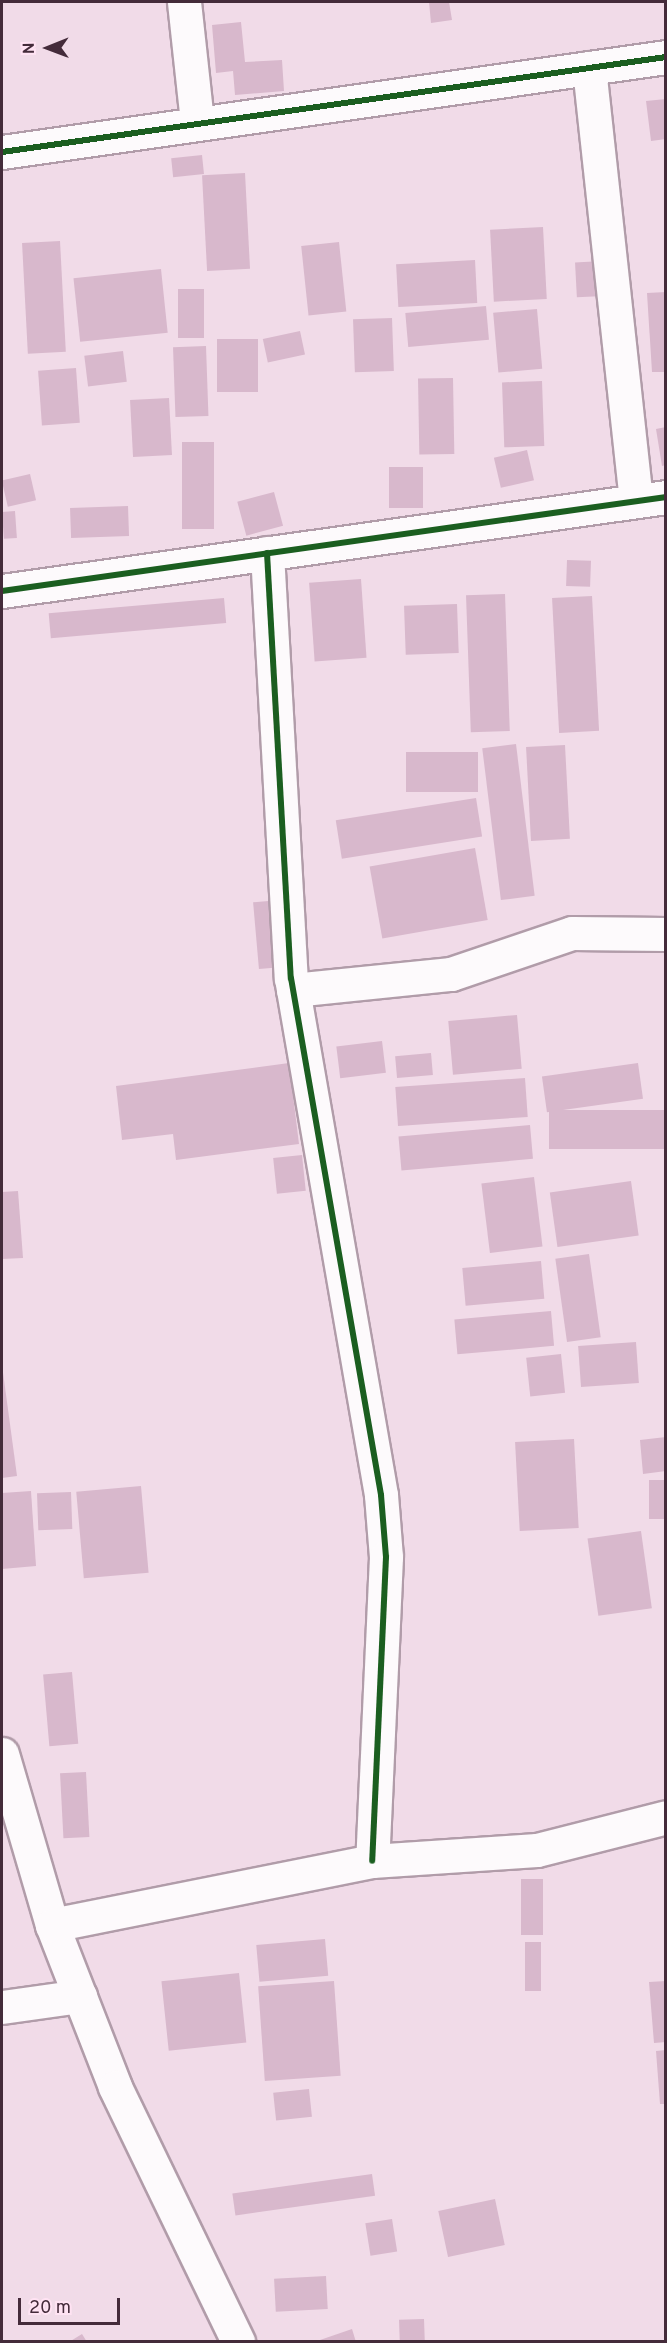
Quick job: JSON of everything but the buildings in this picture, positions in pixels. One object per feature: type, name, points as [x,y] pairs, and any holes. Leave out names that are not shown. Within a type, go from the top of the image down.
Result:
[{"type":"street","points":[[184,2],[197,122]]},
{"type":"street","points":[[2,152],[197,122],[666,57]]},
{"type":"street","points":[[2,591],[651,499],[589,68]]},
{"type":"street","points":[[267,553],[293,990],[381,1495],[386,1557],[372,1861]]},
{"type":"street","points":[[293,990],[451,974],[572,933],[666,934]]},
{"type":"street","points":[[2,1754],[52,1925],[114,2087],[238,2342]]},
{"type":"street","points":[[52,1925],[372,1861],[537,1850],[666,1817]]},
{"type":"street","points":[[2,2007],[80,1996]]},
{"type":"cycle path","points":[[2,152],[666,57]]},
{"type":"cycle path","points":[[2,591],[666,497]]},
{"type":"cycle path","points":[[267,553],[291,978],[381,1495],[386,1557],[372,1861]]}]
